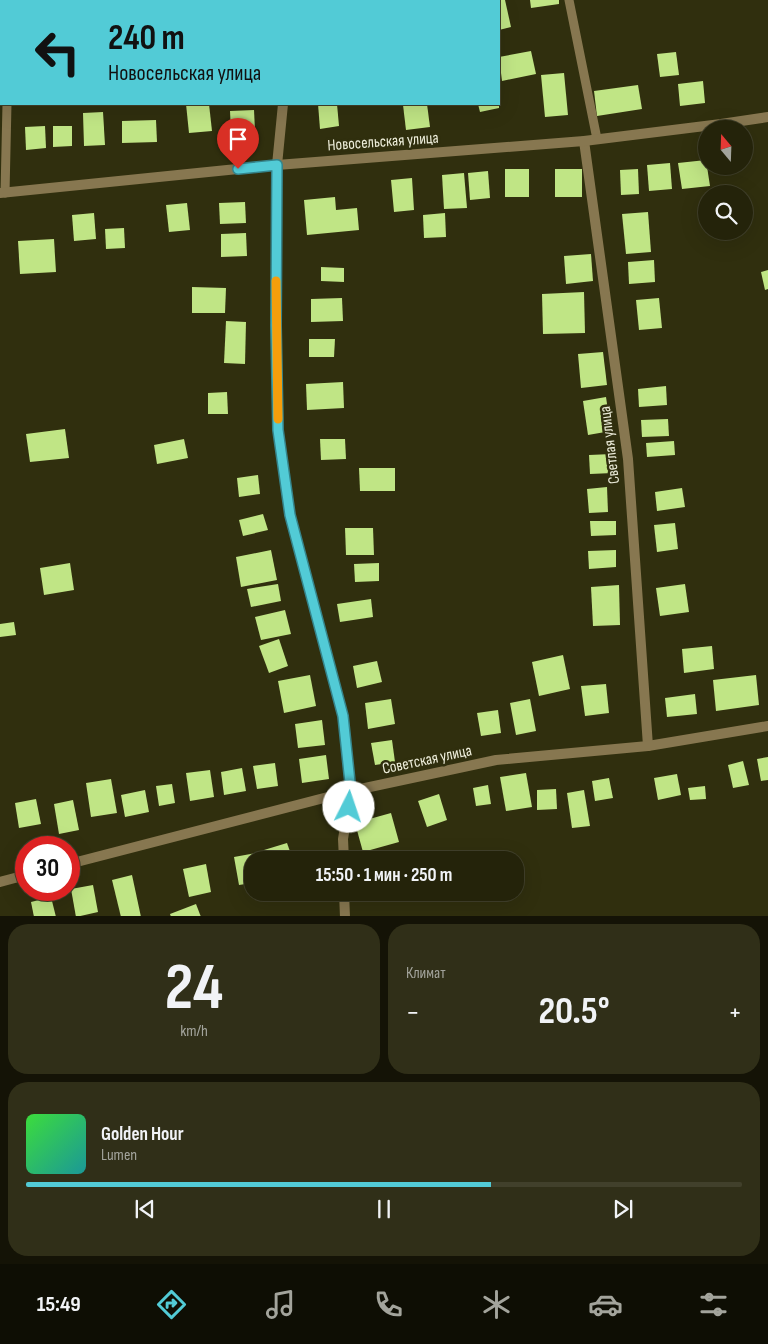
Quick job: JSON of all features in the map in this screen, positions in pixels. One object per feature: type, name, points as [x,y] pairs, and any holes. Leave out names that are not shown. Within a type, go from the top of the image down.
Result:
[{"type":"street","points":[[283,105],[277,165],[276,326],[278,430],[290,515],[343,716],[351,792],[344,851]]},
{"type":"street","name":"Новосельская улица","points":[[2,193],[277,165],[584,141],[768,117]]},
{"type":"street","name":"Светлая улица","points":[[584,141],[628,459],[648,746]]},
{"type":"street","name":"Советская улица","points":[[80,861],[351,792],[496,760],[648,746],[768,726]]},
{"type":"street","points":[[0,882],[15,878]]},
{"type":"street","points":[[344,901],[345,916]]},
{"type":"lane","points":[[568,0],[597,139]]},
{"type":"lane","points":[[2,193],[7,105]]},
{"type":"building","points":[[500,0],[505,0],[511,27],[500,30]]},
{"type":"building","points":[[530,0],[559,0],[559,4],[531,8]]},
{"type":"building","points":[[531,51],[536,74],[502,81],[500,57]]},
{"type":"building","points":[[676,52],[679,75],[660,77],[657,54]]},
{"type":"building","points":[[564,73],[568,115],[545,117],[541,75]]},
{"type":"building","points":[[703,81],[705,103],[680,106],[678,84]]},
{"type":"building","points":[[638,85],[642,109],[597,116],[594,91]]},
{"type":"building","points":[[186,105],[209,105],[212,131],[189,133]]},
{"type":"building","points":[[318,105],[337,105],[339,126],[320,129]]},
{"type":"building","points":[[403,105],[427,105],[430,127],[406,130]]},
{"type":"building","points":[[478,105],[499,105],[499,108],[480,112]]},
{"type":"building","points":[[254,110],[255,131],[231,132],[230,111]]},
{"type":"building","points":[[103,112],[105,145],[84,146],[83,113]]},
{"type":"building","points":[[156,120],[157,142],[122,143],[122,121]]},
{"type":"building","points":[[45,126],[46,148],[26,150],[25,127]]},
{"type":"building","points":[[53,126],[72,126],[72,146],[53,147]]},
{"type":"building","points":[[698,161],[698,175],[708,175],[710,185],[698,185],[698,187],[682,189],[678,163]]},
{"type":"building","points":[[670,163],[672,189],[649,191],[647,165]]},
{"type":"building","points":[[505,169],[529,169],[529,197],[505,197]]},
{"type":"building","points":[[555,169],[582,169],[582,197],[555,197]]},
{"type":"building","points":[[638,169],[639,194],[621,195],[620,170]]},
{"type":"building","points":[[488,171],[490,198],[470,200],[468,173]]},
{"type":"building","points":[[464,173],[467,208],[444,209],[442,175]]},
{"type":"building","points":[[412,178],[414,210],[394,212],[391,180]]},
{"type":"building","points":[[335,197],[336,210],[357,208],[359,230],[307,235],[304,200]]},
{"type":"building","points":[[245,202],[246,223],[220,224],[219,203]]},
{"type":"building","points":[[187,203],[190,230],[169,232],[166,205]]},
{"type":"building","points":[[648,212],[651,252],[626,254],[622,214]]},
{"type":"building","points":[[94,213],[96,239],[74,241],[72,215]]},
{"type":"building","points":[[445,213],[446,237],[424,238],[423,215]]},
{"type":"building","points":[[124,228],[125,248],[106,249],[105,229]]},
{"type":"building","points":[[246,233],[247,256],[221,257],[221,234]]},
{"type":"building","points":[[54,239],[56,272],[20,274],[18,241]]},
{"type":"building","points":[[591,254],[593,281],[566,284],[564,256]]},
{"type":"building","points":[[654,260],[655,282],[629,284],[628,262]]},
{"type":"building","points":[[321,267],[344,268],[344,282],[321,281]]},
{"type":"building","points":[[768,270],[768,289],[765,290],[761,272]]},
{"type":"building","points":[[192,287],[226,288],[225,313],[192,313]]},
{"type":"building","points":[[584,292],[585,333],[543,334],[542,294]]},
{"type":"building","points":[[342,298],[343,321],[311,322],[311,299]]},
{"type":"building","points":[[659,298],[662,328],[639,330],[636,300]]},
{"type":"building","points":[[226,321],[246,322],[245,364],[224,363]]},
{"type":"building","points":[[309,339],[335,339],[334,357],[309,357]]},
{"type":"building","points":[[603,352],[607,385],[581,388],[578,354]]},
{"type":"building","points":[[343,382],[344,408],[307,410],[306,384]]},
{"type":"building","points":[[666,386],[667,405],[639,407],[638,389]]},
{"type":"building","points":[[227,392],[228,414],[208,414],[208,393]]},
{"type":"building","points":[[606,397],[611,431],[588,435],[583,401]]},
{"type":"building","points":[[668,419],[669,436],[642,437],[641,420]]},
{"type":"building","points":[[65,429],[69,458],[30,462],[26,434]]},
{"type":"building","points":[[184,439],[188,458],[157,464],[154,445]]},
{"type":"building","points":[[320,439],[345,439],[346,459],[321,460]]},
{"type":"building","points":[[674,441],[675,455],[647,457],[646,443]]},
{"type":"building","points":[[612,454],[613,473],[590,474],[589,455]]},
{"type":"building","points":[[359,468],[395,468],[395,491],[360,491]]},
{"type":"building","points":[[258,475],[260,494],[239,497],[237,478]]},
{"type":"building","points":[[607,487],[608,512],[589,513],[587,489]]},
{"type":"building","points":[[682,488],[685,507],[657,511],[655,492]]},
{"type":"building","points":[[263,514],[268,530],[243,536],[239,520]]},
{"type":"building","points":[[590,521],[616,521],[616,535],[591,536]]},
{"type":"building","points":[[675,523],[678,549],[657,552],[654,525]]},
{"type":"building","points":[[345,528],[373,528],[374,555],[346,555]]},
{"type":"building","points":[[271,550],[277,580],[241,587],[236,557]]},
{"type":"building","points":[[616,550],[616,567],[589,569],[588,551]]},
{"type":"building","points":[[70,563],[74,590],[44,595],[40,568]]},
{"type":"building","points":[[379,563],[379,581],[355,582],[354,564]]},
{"type":"building","points":[[278,584],[281,601],[251,607],[247,589]]},
{"type":"building","points":[[685,584],[689,612],[660,616],[656,588]]},
{"type":"building","points":[[619,585],[620,625],[593,626],[591,587]]},
{"type":"building","points":[[371,599],[373,617],[340,622],[337,604]]},
{"type":"building","points":[[285,610],[291,634],[261,640],[255,617]]},
{"type":"building","points":[[14,622],[16,635],[0,637],[0,624]]},
{"type":"building","points":[[279,639],[288,666],[269,673],[259,646]]},
{"type":"building","points":[[712,646],[714,669],[684,673],[682,649]]},
{"type":"building","points":[[563,655],[570,689],[539,696],[532,662]]},
{"type":"building","points":[[377,661],[382,682],[357,688],[353,666]]},
{"type":"building","points":[[310,675],[316,706],[284,713],[278,681]]},
{"type":"building","points":[[756,675],[759,705],[716,711],[713,680]]},
{"type":"building","points":[[606,684],[609,713],[585,716],[581,686]]},
{"type":"building","points":[[695,694],[697,714],[667,717],[665,698]]},
{"type":"building","points":[[391,699],[395,724],[368,729],[365,703]]},
{"type":"building","points":[[530,699],[536,731],[516,735],[510,703]]},
{"type":"building","points":[[498,710],[501,733],[481,736],[477,713]]},
{"type":"building","points":[[322,720],[325,745],[298,748],[295,724]]},
{"type":"building","points":[[392,740],[395,762],[375,765],[371,743]]},
{"type":"building","points":[[326,755],[329,779],[302,783],[299,759]]},
{"type":"building","points":[[768,757],[768,780],[761,781],[757,759]]},
{"type":"building","points":[[743,761],[749,785],[733,788],[728,765]]},
{"type":"building","points":[[275,763],[278,786],[257,789],[253,766]]},
{"type":"building","points":[[242,768],[246,791],[224,795],[221,772]]},
{"type":"building","points":[[210,770],[214,797],[190,801],[186,773]]},
{"type":"building","points":[[526,773],[532,807],[506,811],[500,777]]},
{"type":"building","points":[[677,774],[681,795],[658,800],[654,778]]},
{"type":"building","points":[[609,778],[613,798],[595,801],[592,781]]},
{"type":"building","points":[[111,779],[117,813],[91,817],[86,783]]},
{"type":"building","points":[[172,784],[175,803],[159,806],[156,786]]},
{"type":"building","points":[[488,785],[491,804],[476,806],[473,788]]},
{"type":"building","points":[[705,786],[706,799],[690,800],[688,788]]},
{"type":"building","points":[[556,789],[557,809],[537,810],[537,790]]},
{"type":"building","points":[[145,790],[149,812],[125,817],[121,795]]},
{"type":"building","points":[[584,790],[590,826],[572,828],[567,793]]},
{"type":"building","points":[[439,794],[447,820],[427,827],[418,801]]},
{"type":"building","points":[[36,799],[41,824],[19,828],[15,803]]},
{"type":"building","points":[[73,800],[79,830],[59,834],[54,804]]},
{"type":"building","points":[[391,813],[399,842],[363,851],[355,823]]},
{"type":"building","points":[[287,843],[290,851],[264,851]]},
{"type":"building","points":[[244,855],[244,884],[239,885],[234,857]]},
{"type":"building","points":[[206,864],[211,892],[189,897],[183,869]]},
{"type":"building","points":[[132,875],[141,916],[121,916],[112,880]]},
{"type":"building","points":[[93,885],[98,912],[76,916],[73,901],[80,901],[80,887]]},
{"type":"building","points":[[52,901],[56,916],[34,916],[31,902]]},
{"type":"building","points":[[196,904],[201,916],[171,916],[170,914]]},
{"type":"slow traffic","points":[[276,281],[278,419]]},
{"type":"route","points":[[238,169],[277,165],[276,326],[278,430],[290,515],[343,716],[351,792],[349,807]]}]
